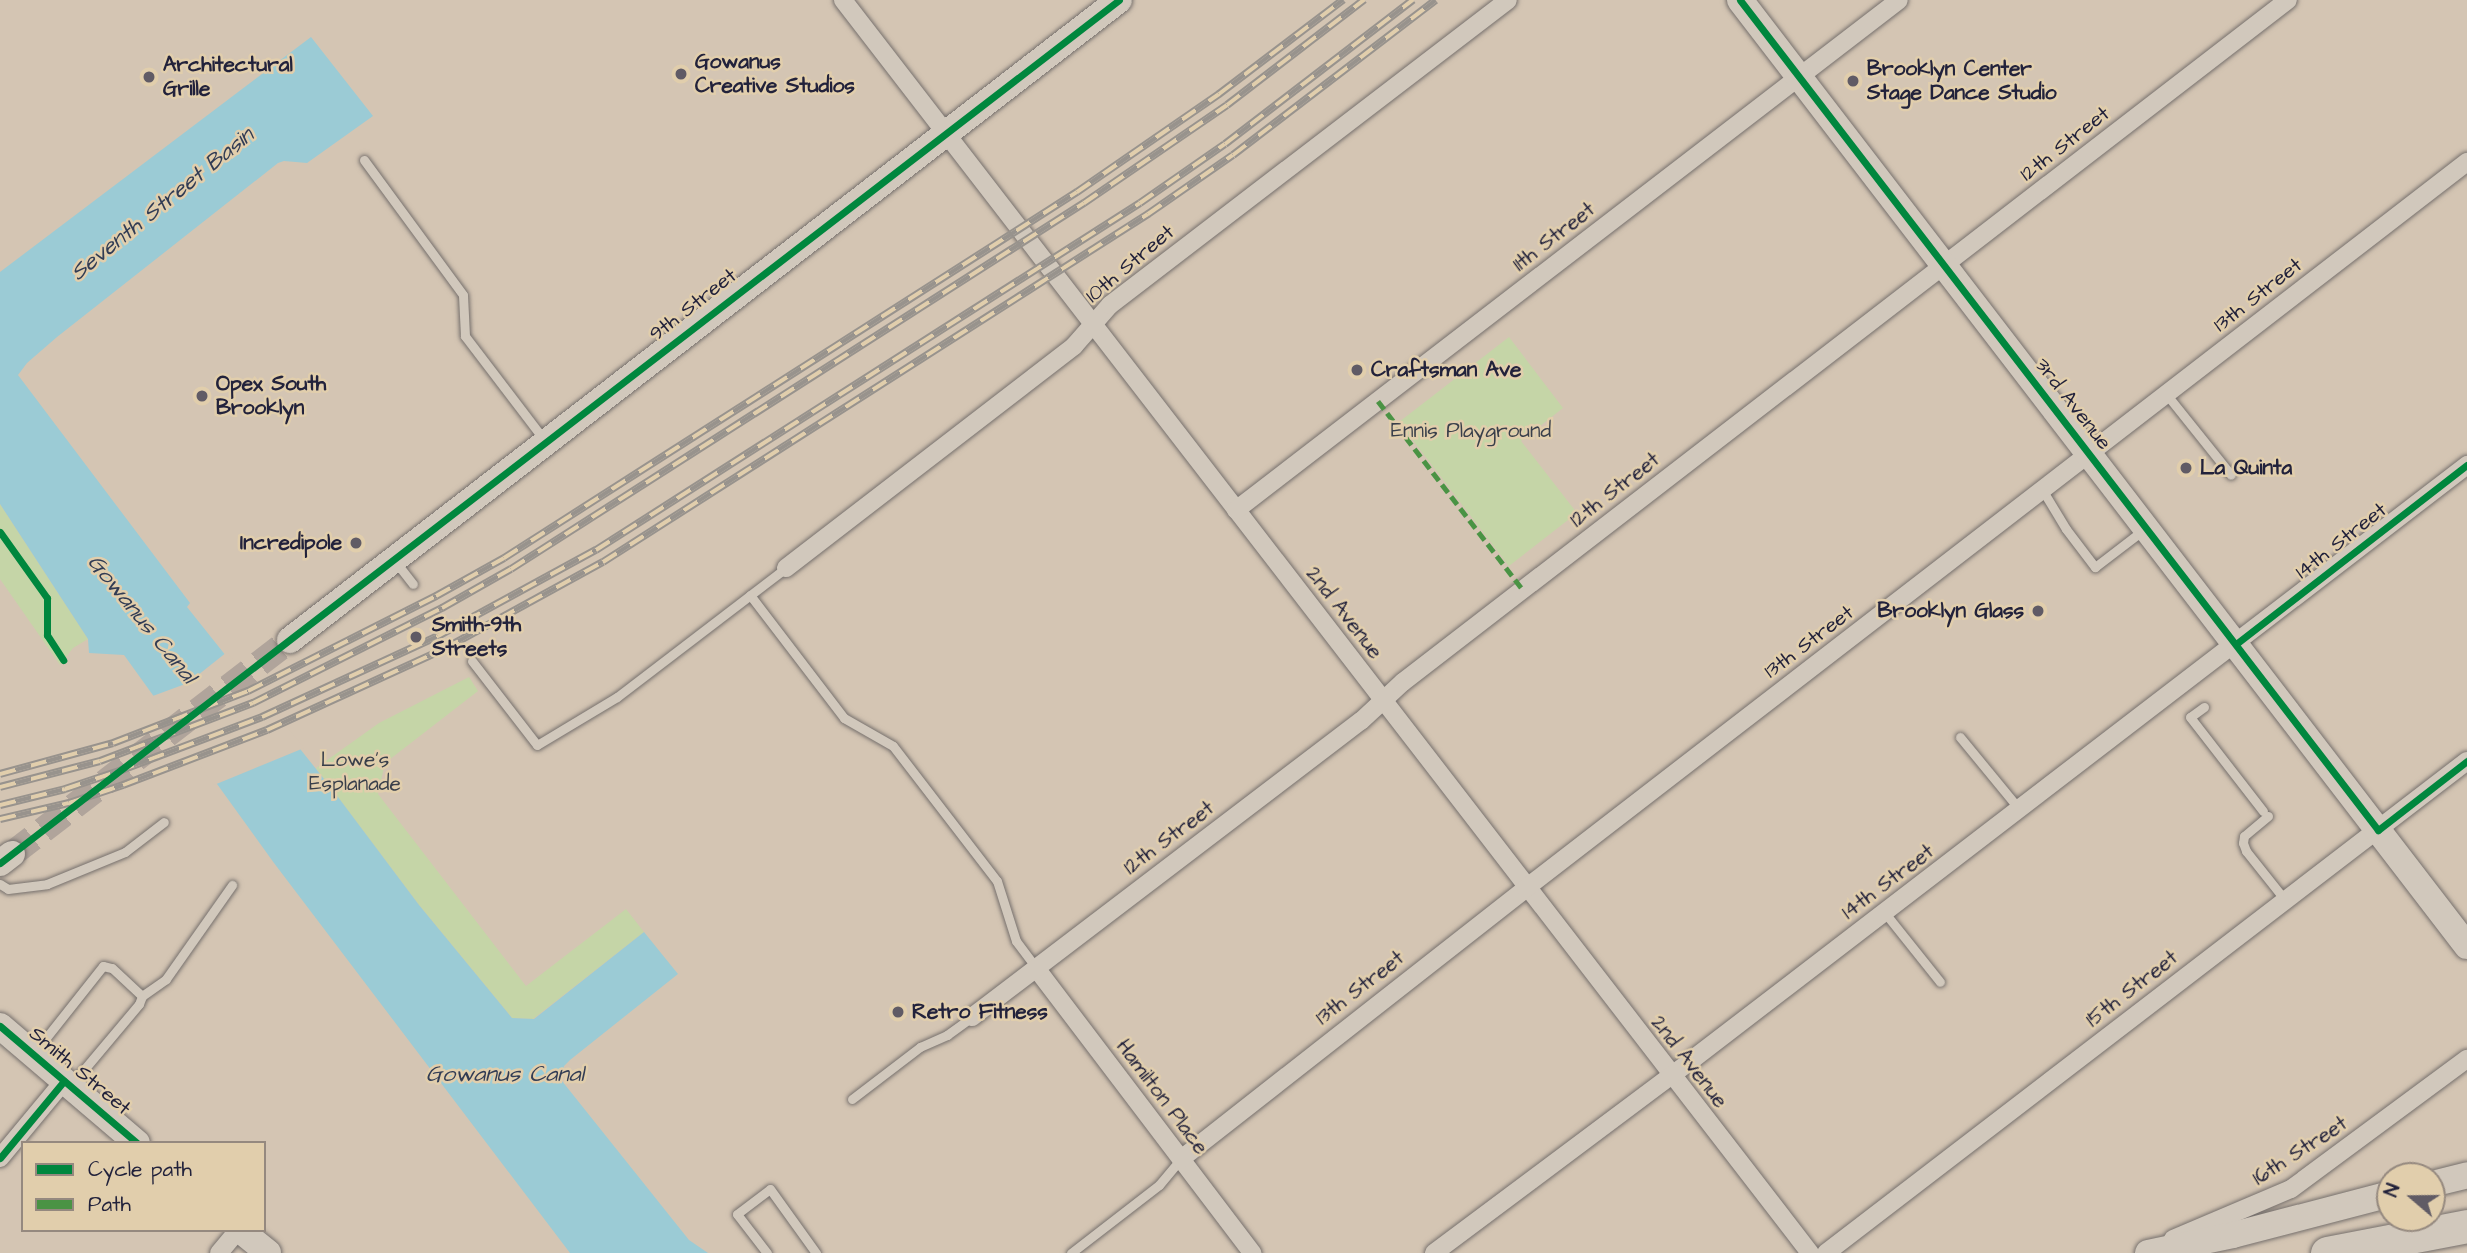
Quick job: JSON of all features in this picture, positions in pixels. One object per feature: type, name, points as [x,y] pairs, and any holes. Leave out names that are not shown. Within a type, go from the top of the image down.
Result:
[{"type":"highway","points":[[2327,1253],[2467,1226]]},
{"type":"main road","name":"9th Street","points":[[290,640],[1119,0]]},
{"type":"main road","name":"3rd Avenue","points":[[1740,0],[2467,946]]},
{"type":"main road","name":"Smith Street","points":[[0,1026],[135,1141]]},
{"type":"main road","points":[[2446,1180],[2467,1175]]},
{"type":"main road","points":[[2148,1253],[2233,1235],[2376,1198]]},
{"type":"main road","points":[[242,1232],[268,1253]]},
{"type":"street","name":"2nd Avenue","points":[[843,0],[1810,1253]]},
{"type":"street","name":"10th Street","points":[[786,568],[1074,346],[1110,305],[1508,0]]},
{"type":"street","name":"11th Street","points":[[1236,510],[1899,0]]},
{"type":"street","name":"12th Street","points":[[972,1017],[1361,721],[1382,701],[2288,0]]},
{"type":"street","name":"13th Street","points":[[1181,1159],[1526,888],[2467,162]]},
{"type":"street","name":"14th Street","points":[[1434,1253],[1885,913],[2467,465]]},
{"type":"street","name":"15th Street","points":[[1826,1253],[2467,761]]},
{"type":"street","name":"Hamilton Place","points":[[1036,968],[1252,1253]]},
{"type":"street","name":"16th Street","points":[[2141,1253],[2291,1189],[2467,1059]]},
{"type":"street","points":[[0,1158],[67,1084]]},
{"type":"street","points":[[219,1253],[237,1232]]},
{"type":"lane","points":[[364,160],[463,295],[465,336],[546,442]]},
{"type":"lane","points":[[2167,395],[2231,475]]},
{"type":"lane","points":[[2043,491],[2066,529],[2095,567],[2146,528]]},
{"type":"lane","points":[[394,559],[413,584]]},
{"type":"lane","points":[[472,661],[537,745],[617,697],[786,568]]},
{"type":"lane","points":[[750,595],[844,718],[893,746],[997,881],[1016,941],[1036,968]]},
{"type":"lane","points":[[2204,706],[2190,717],[2266,814],[2244,836],[2243,843],[2246,851],[2285,900]]},
{"type":"lane","points":[[1960,737],[2020,810]]},
{"type":"lane","points":[[0,884],[8,889],[47,884],[125,852],[164,822]]},
{"type":"lane","points":[[67,1084],[139,1004],[142,996],[166,979],[232,885]]},
{"type":"lane","points":[[1885,913],[1940,982]]},
{"type":"lane","points":[[33,1055],[103,967],[111,968],[142,996]]},
{"type":"lane","points":[[852,1099],[920,1047],[947,1035],[972,1017]]},
{"type":"lane","points":[[1071,1253],[1159,1185],[1181,1159]]},
{"type":"lane","points":[[767,1253],[737,1214],[770,1189],[816,1253]]},
{"type":"green space","name":"Ennis Playground","points":[[1509,337],[1563,408],[1521,441],[1577,513],[1509,566],[1399,422]]},
{"type":"green space","points":[[0,504],[88,639],[73,648],[60,665],[0,579]]},
{"type":"green space","name":"Lowe's Esplanade","points":[[469,677],[478,691],[385,763],[378,794],[526,986],[626,909],[644,932],[533,1019],[512,1018],[419,905],[316,768],[379,723]]},
{"type":"water","name":"Gowanus Canal","points":[[311,37],[373,116],[307,163],[278,163],[57,337],[27,363],[18,375],[190,603],[187,607],[332,789],[419,905],[512,1018],[534,1019],[644,932],[678,974],[570,1060],[564,1066],[562,1081],[689,1240],[708,1253],[570,1253],[274,863],[124,655],[89,653],[88,639],[0,504],[0,272]]},
{"type":"pier","points":[[227,652],[304,748],[214,785],[150,697],[188,683]]},
{"type":"tunnel","points":[[12,854],[290,640]]},
{"type":"railway","points":[[0,774],[113,743],[248,691],[436,596],[504,558],[1077,192],[1219,94],[1343,0]]},
{"type":"railway","points":[[0,787],[100,761],[253,703],[442,608],[511,569],[1084,203],[1227,105],[1364,0]]},
{"type":"railway","points":[[0,805],[65,789],[119,771],[262,717],[438,636],[596,550],[1140,203],[1225,144],[1413,0]]},
{"type":"railway","points":[[0,819],[69,803],[267,730],[444,649],[603,562],[1148,214],[1233,155],[1436,0]]},
{"type":"marked path","points":[[1378,401],[1523,590]]},
{"type":"cycle path","points":[[0,863],[1119,0]]},
{"type":"cycle path","points":[[1740,0],[2378,830],[2467,761]]},
{"type":"cycle path","points":[[2236,644],[2467,465]]},
{"type":"cycle path","points":[[0,532],[47,598],[47,635],[63,660]]},
{"type":"cycle path","points":[[0,1026],[135,1141]]},
{"type":"cycle path","points":[[0,1158],[64,1081]]},
{"type":"place","name":"Gowanus Creative Studios","points":[[681,74]]},
{"type":"place","name":"Architectural Grille","points":[[149,77]]},
{"type":"place","name":"Brooklyn Center Stage Dance Studio","points":[[1853,81]]},
{"type":"place","name":"Craftsman Ave","points":[[1357,370]]},
{"type":"place","name":"Opex South Brooklyn","points":[[202,396]]},
{"type":"place","name":"La Quinta","points":[[2186,468]]},
{"type":"place","name":"Incredipole","points":[[356,543]]},
{"type":"place","name":"Brooklyn Glass","points":[[2038,611]]},
{"type":"place","name":"Smith–9th Streets","points":[[416,637]]},
{"type":"place","name":"Retro Fitness","points":[[898,1012]]},
{"type":"water label","name":"Seventh Street Basin","points":[[162,204]]}]
